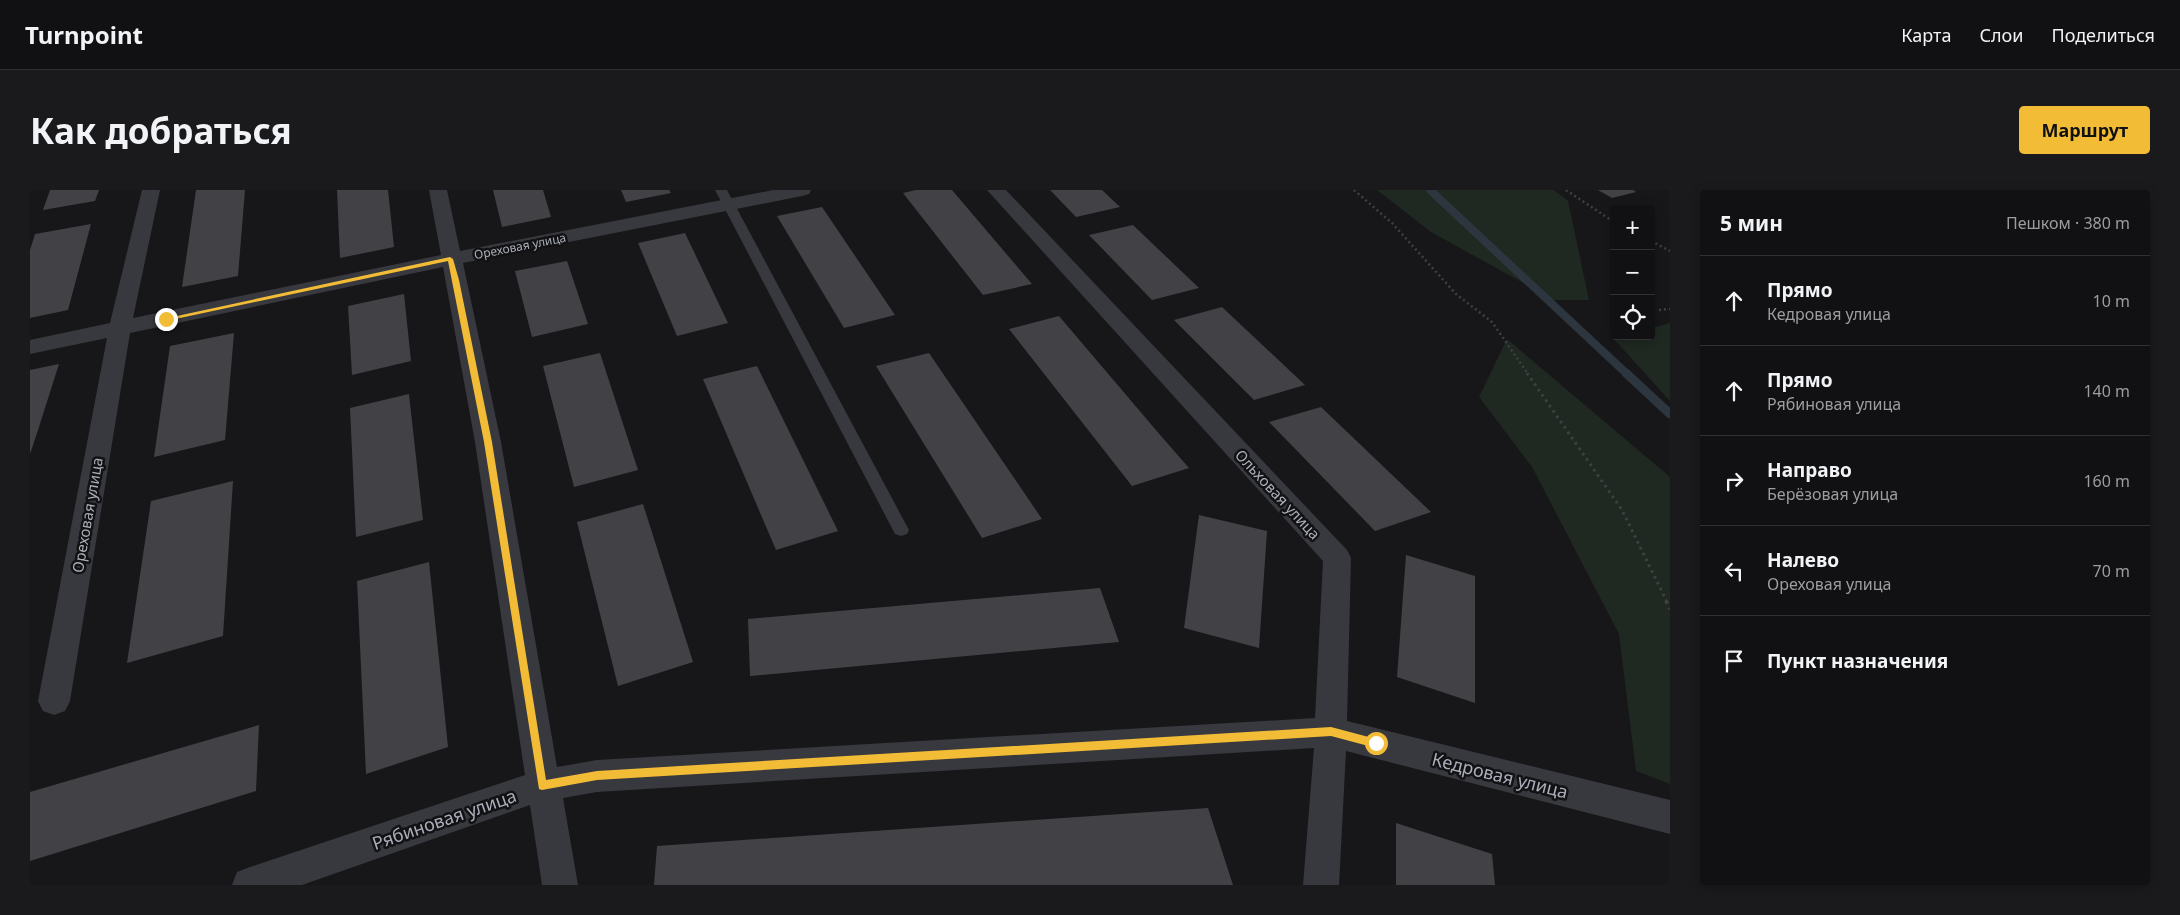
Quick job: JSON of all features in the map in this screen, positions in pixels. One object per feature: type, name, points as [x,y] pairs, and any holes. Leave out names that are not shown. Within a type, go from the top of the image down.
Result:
[{"type":"street","name":"Ореховая улица","points":[[54,701],[120,328],[151,190]]},
{"type":"street","points":[[438,190],[450,259],[456,280],[492,461],[534,721],[542,785],[560,885]]},
{"type":"street","name":"Ореховая улица","points":[[30,347],[450,259],[726,197],[802,190]]},
{"type":"street","name":"Ольховая улица","points":[[996,190],[1337,558],[1331,732],[1321,885]]},
{"type":"street","name":"Рябиновая улица","points":[[250,885],[542,785],[605,775],[1331,732]]},
{"type":"street","name":"Кедровая улица","points":[[1331,732],[1670,817]]},
{"type":"lane","points":[[726,197],[901,530]]},
{"type":"path","points":[[1354,190],[1392,223],[1456,294],[1492,322],[1622,510],[1670,609]]},
{"type":"path","points":[[1566,190],[1598,214],[1610,220]]},
{"type":"path","points":[[1655,243],[1670,251]]},
{"type":"path","points":[[1659,310],[1670,309]]},
{"type":"shaded area","points":[[1377,190],[1554,190],[1568,201],[1589,300],[1554,300],[1431,232]]},
{"type":"shaded area","points":[[1670,323],[1670,401],[1615,340],[1655,340],[1655,327]]},
{"type":"shaded area","points":[[1507,339],[1670,477],[1670,784],[1636,771],[1619,634],[1532,467],[1479,397]]},
{"type":"building","points":[[50,190],[99,190],[95,201],[43,210]]},
{"type":"building","points":[[196,190],[245,190],[238,276],[182,287]]},
{"type":"building","points":[[337,190],[388,190],[394,247],[340,258]]},
{"type":"building","points":[[493,190],[543,190],[551,217],[502,227]]},
{"type":"building","points":[[621,190],[669,190],[671,193],[626,202]]},
{"type":"building","points":[[916,190],[952,190],[1032,284],[983,295],[903,193]]},
{"type":"building","points":[[1050,190],[1102,190],[1120,207],[1076,217]]},
{"type":"building","points":[[1598,190],[1633,190],[1636,192],[1612,198]]},
{"type":"building","points":[[822,207],[895,315],[844,328],[777,216]]},
{"type":"building","points":[[91,224],[68,310],[30,318],[30,250],[35,234]]},
{"type":"building","points":[[1133,225],[1199,288],[1152,300],[1089,235]]},
{"type":"building","points":[[685,233],[728,323],[677,336],[638,243]]},
{"type":"building","points":[[567,261],[588,324],[532,337],[515,271]]},
{"type":"building","points":[[404,294],[411,361],[352,375],[348,306]]},
{"type":"building","points":[[1222,307],[1305,385],[1254,400],[1174,320]]},
{"type":"building","points":[[1059,316],[1189,468],[1132,486],[1009,329]]},
{"type":"building","points":[[234,333],[225,440],[154,457],[170,346]]},
{"type":"building","points":[[600,353],[638,470],[574,487],[543,366]]},
{"type":"building","points":[[929,353],[1042,519],[982,538],[876,366]]},
{"type":"building","points":[[59,364],[38,430],[30,454],[30,370]]},
{"type":"building","points":[[757,366],[838,531],[776,550],[703,379]]},
{"type":"building","points":[[409,394],[423,520],[356,537],[350,408]]},
{"type":"building","points":[[1321,407],[1431,512],[1375,531],[1269,422]]},
{"type":"building","points":[[233,481],[223,636],[127,663],[151,501]]},
{"type":"building","points":[[643,504],[693,662],[618,686],[577,522]]},
{"type":"building","points":[[1199,515],[1267,531],[1259,648],[1184,628]]},
{"type":"building","points":[[1406,555],[1475,576],[1475,703],[1397,677]]},
{"type":"building","points":[[429,562],[448,747],[366,774],[357,581]]},
{"type":"building","points":[[1100,588],[1119,642],[750,676],[748,619]]},
{"type":"building","points":[[259,725],[256,791],[30,861],[30,792]]},
{"type":"building","points":[[1208,808],[1233,885],[654,885],[657,846]]},
{"type":"building","points":[[1396,823],[1492,854],[1495,885],[1396,885]]},
{"type":"waterway","points":[[1430,190],[1627,374]]},
{"type":"waterway","points":[[1626,373],[1670,414]]},
{"type":"route","points":[[166,319],[450,259],[456,280],[488,442],[534,721],[542,785],[597,776],[1331,732],[1376,743]]}]
